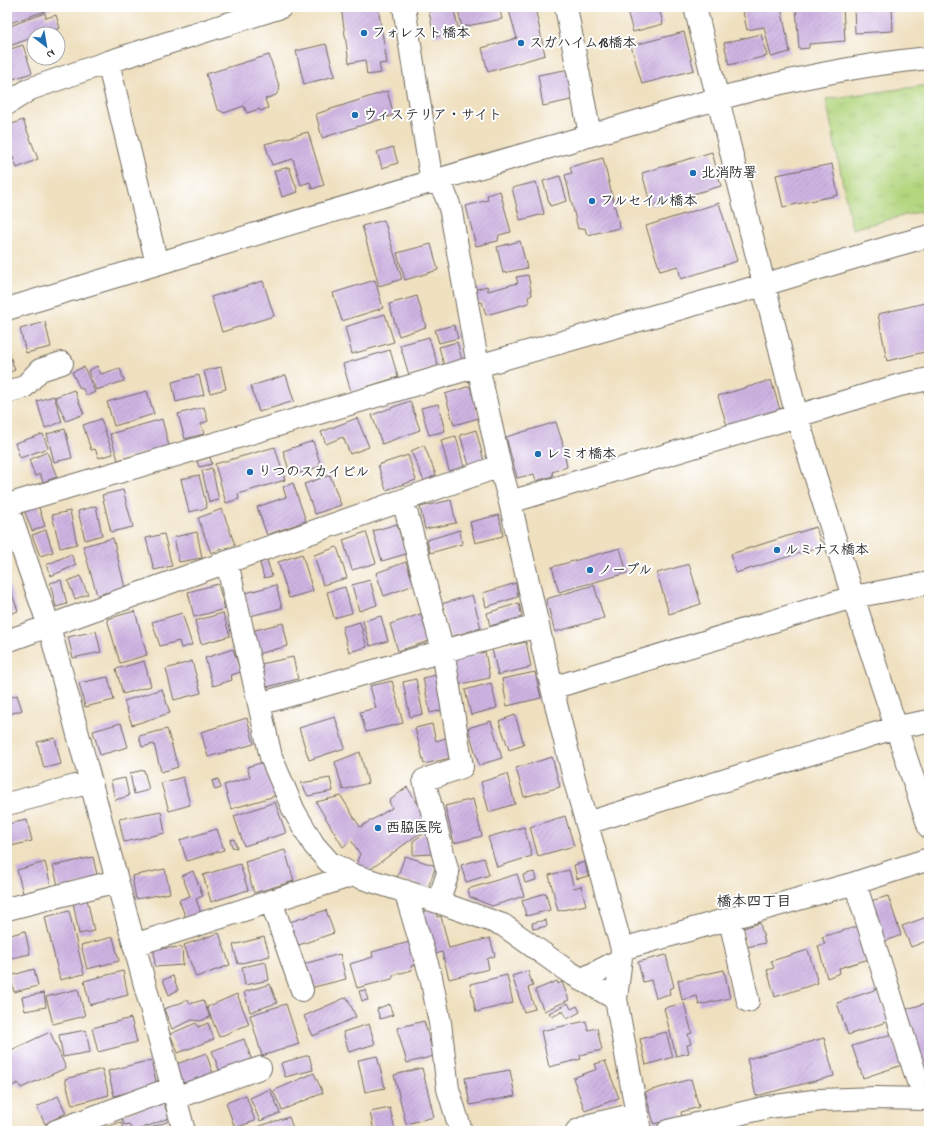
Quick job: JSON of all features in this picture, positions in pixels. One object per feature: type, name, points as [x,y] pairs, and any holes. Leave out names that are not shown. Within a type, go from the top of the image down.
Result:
[{"type":"street","points":[[7,104],[30,89],[108,62],[281,7]]},
{"type":"street","points":[[404,7],[427,157],[430,170],[447,198],[451,212],[478,366],[500,466],[510,502],[552,688],[621,955],[616,999],[638,1122],[590,1125],[577,1131]]},
{"type":"street","points":[[566,7],[590,135]]},
{"type":"street","points":[[695,7],[796,417],[853,597],[929,826]]},
{"type":"street","points":[[7,309],[435,180],[718,98],[843,70],[929,58]]},
{"type":"street","points":[[108,62],[157,264]]},
{"type":"street","points":[[184,1131],[49,626],[7,505],[478,366],[929,236]]},
{"type":"street","points":[[7,392],[24,387],[40,370],[62,362]]},
{"type":"street","points":[[510,502],[900,385],[929,379]]},
{"type":"street","points":[[7,641],[500,466]]},
{"type":"street","points":[[403,500],[443,651],[462,767],[424,780],[448,872],[438,902]]},
{"type":"street","points":[[227,562],[271,757],[294,812],[314,845],[329,862],[353,875],[405,891],[503,925],[581,980],[616,999]]},
{"type":"street","points":[[552,688],[853,597],[929,583]]},
{"type":"street","points":[[259,704],[443,651],[538,626]]},
{"type":"street","points":[[587,823],[897,727],[929,721]]},
{"type":"street","points":[[7,804],[90,782]]},
{"type":"street","points":[[581,980],[621,955],[929,859]]},
{"type":"street","points":[[134,945],[353,875]]},
{"type":"street","points":[[7,908],[117,882]]},
{"type":"street","points":[[855,883],[917,1079]]},
{"type":"street","points":[[405,891],[430,977],[440,1023],[448,1089],[461,1131]]},
{"type":"street","points":[[271,901],[302,990]]},
{"type":"street","points":[[730,920],[748,1001]]},
{"type":"street","points":[[56,1131],[174,1093],[260,1068]]},
{"type":"street","points":[[668,1131],[768,1107],[814,1101],[875,1098],[929,1099]]},
{"type":"green space","points":[[929,85],[929,209],[852,229],[826,99]]},
{"type":"building","points":[[7,7],[53,7],[54,8],[7,24]]},
{"type":"building","name":"フォレスト橋本","points":[[341,7],[378,7],[387,63],[379,64],[381,73],[367,75],[365,60],[349,63]]},
{"type":"building","points":[[428,7],[453,7],[459,31],[434,37]]},
{"type":"building","points":[[457,7],[499,7],[502,19],[462,27]]},
{"type":"building","name":"スガハイム18橋本","points":[[508,7],[535,7],[545,55],[488,72],[482,48],[517,38]]},
{"type":"building","points":[[626,7],[659,7],[663,24],[633,32]]},
{"type":"building","points":[[742,7],[781,7],[790,52],[771,57],[764,27],[747,30]]},
{"type":"building","points":[[796,7],[843,7],[845,41],[809,44],[809,48],[799,49]]},
{"type":"building","points":[[854,7],[892,7],[893,31],[855,33]]},
{"type":"building","points":[[45,13],[46,18],[56,15],[59,26],[26,26],[26,40],[7,47],[7,27]]},
{"type":"building","points":[[684,32],[694,70],[642,84],[631,46]]},
{"type":"building","points":[[761,34],[767,56],[729,65],[724,43]]},
{"type":"building","points":[[326,44],[335,76],[304,84],[296,51]]},
{"type":"building","points":[[23,45],[26,54],[26,66],[30,66],[32,73],[7,81],[7,50]]},
{"type":"building","points":[[269,55],[280,89],[276,95],[265,99],[268,108],[247,113],[244,106],[224,113],[217,109],[206,74]]},
{"type":"building","points":[[570,69],[576,99],[543,106],[538,75]]},
{"type":"building","name":"ウィステリア・サイト","points":[[387,91],[394,115],[322,138],[316,114]]},
{"type":"building","points":[[23,120],[38,159],[17,168],[7,142],[7,126]]},
{"type":"building","points":[[308,132],[324,185],[312,189],[310,182],[301,185],[293,159],[272,165],[265,144]]},
{"type":"building","points":[[393,147],[398,163],[382,168],[377,152]]},
{"type":"building","points":[[712,152],[721,186],[651,206],[642,173]]},
{"type":"building","name":"フルセイル橋本","points":[[603,158],[620,228],[587,235],[585,228],[578,229],[565,175],[572,173],[570,167]]},
{"type":"building","points":[[832,164],[838,195],[783,207],[776,175]]},
{"type":"building","points":[[289,167],[298,192],[282,197],[274,171]]},
{"type":"building","points":[[560,176],[567,201],[550,206],[543,181]]},
{"type":"building","points":[[536,182],[544,214],[520,220],[512,188]]},
{"type":"building","points":[[500,191],[511,232],[499,235],[498,241],[476,246],[466,206],[488,200],[487,195]]},
{"type":"building","points":[[719,203],[737,261],[681,279],[678,266],[660,271],[646,226]]},
{"type":"building","points":[[384,220],[402,279],[379,286],[362,226]]},
{"type":"building","points":[[520,241],[527,268],[503,273],[497,247]]},
{"type":"building","points":[[431,244],[438,270],[405,280],[397,253]]},
{"type":"building","points":[[528,275],[532,295],[528,297],[529,303],[486,315],[482,302],[478,303],[474,290],[487,286],[488,291],[518,283],[516,277]]},
{"type":"building","points":[[375,280],[383,308],[342,321],[333,293]]},
{"type":"building","points":[[263,281],[274,316],[222,332],[211,297]]},
{"type":"building","points":[[417,296],[426,327],[399,336],[389,304]]},
{"type":"building","points":[[929,302],[929,351],[887,361],[878,314]]},
{"type":"building","points":[[385,314],[394,342],[352,354],[345,327]]},
{"type":"building","points":[[45,322],[51,347],[26,353],[20,329]]},
{"type":"building","points":[[454,325],[458,338],[439,343],[435,330]]},
{"type":"building","points":[[429,337],[438,366],[409,375],[400,345]]},
{"type":"building","points":[[457,342],[462,360],[444,365],[439,347]]},
{"type":"building","points":[[7,347],[15,370],[7,373]]},
{"type":"building","points":[[390,350],[398,377],[351,392],[343,364]]},
{"type":"building","points":[[97,366],[101,374],[120,368],[124,381],[96,390],[88,371]]},
{"type":"building","points":[[84,367],[95,392],[87,396],[82,388],[80,389],[72,372]]},
{"type":"building","points":[[221,367],[226,389],[210,393],[204,371]]},
{"type":"building","points":[[199,375],[204,395],[176,402],[172,382]]},
{"type":"building","points":[[286,375],[294,401],[259,412],[251,386]]},
{"type":"building","points":[[771,380],[780,410],[727,426],[718,396]]},
{"type":"building","points":[[470,386],[479,418],[454,425],[445,394]]},
{"type":"building","points":[[74,390],[84,414],[66,421],[55,397]]},
{"type":"building","points":[[147,391],[154,414],[114,426],[107,402]]},
{"type":"building","points":[[54,396],[62,422],[45,428],[37,401]]},
{"type":"building","points":[[410,401],[420,430],[382,444],[372,415]]},
{"type":"building","points":[[438,404],[445,431],[429,435],[421,408]]},
{"type":"building","points":[[204,407],[208,421],[201,424],[204,434],[185,439],[178,414]]},
{"type":"building","points":[[357,418],[369,447],[350,454],[343,437],[326,444],[321,432]]},
{"type":"building","points":[[101,419],[113,454],[99,458],[95,449],[91,450],[83,425]]},
{"type":"building","points":[[162,419],[169,446],[118,460],[110,434]]},
{"type":"building","name":"レミオ橋本","points":[[556,422],[562,441],[567,467],[552,472],[553,476],[536,481],[534,474],[517,478],[506,437]]},
{"type":"building","points":[[65,429],[72,458],[54,462],[47,434]]},
{"type":"building","points":[[476,430],[484,461],[469,465],[460,435]]},
{"type":"building","points":[[43,434],[48,448],[20,458],[15,443]]},
{"type":"building","points":[[456,436],[464,467],[449,471],[441,440]]},
{"type":"building","points":[[313,441],[321,466],[291,476],[283,451]]},
{"type":"building","points":[[424,445],[436,475],[424,481],[411,451]]},
{"type":"building","name":"りつのスカイビル","points":[[275,447],[285,480],[238,494],[239,499],[226,503],[215,464]]},
{"type":"building","points":[[47,452],[57,477],[43,482],[40,474],[35,476],[29,460]]},
{"type":"building","points":[[408,455],[416,480],[386,490],[378,465]]},
{"type":"building","points":[[210,457],[212,464],[199,467],[197,461]]},
{"type":"building","points":[[212,468],[219,500],[209,502],[202,471]]},
{"type":"building","points":[[199,475],[207,508],[189,512],[181,479]]},
{"type":"building","points":[[330,475],[341,505],[315,514],[304,484]]},
{"type":"building","points":[[293,483],[306,521],[267,535],[257,507],[286,497],[283,487]]},
{"type":"building","points":[[123,490],[133,527],[111,532],[102,495]]},
{"type":"building","points":[[451,500],[456,523],[425,529],[420,507]]},
{"type":"building","points":[[38,505],[45,526],[32,531],[24,510]]},
{"type":"building","points":[[96,506],[102,535],[85,540],[78,511]]},
{"type":"building","points":[[222,509],[235,545],[211,553],[198,518]]},
{"type":"building","points":[[70,511],[77,544],[60,548],[52,515]]},
{"type":"building","points":[[499,515],[503,536],[475,543],[470,522]]},
{"type":"building","points":[[397,524],[406,554],[382,561],[373,531]]},
{"type":"building","name":"ルミナス橋本","points":[[816,527],[822,546],[736,573],[731,554]]},
{"type":"building","points":[[46,530],[53,552],[40,556],[32,535]]},
{"type":"building","points":[[460,530],[462,544],[430,553],[427,540]]},
{"type":"building","points":[[197,532],[202,558],[179,562],[174,537]]},
{"type":"building","points":[[366,532],[376,563],[352,570],[343,540]]},
{"type":"building","points":[[164,534],[172,566],[154,570],[146,538]]},
{"type":"building","points":[[113,538],[125,588],[97,595],[83,546]]},
{"type":"building","points":[[337,547],[347,578],[323,585],[314,555]]},
{"type":"building","name":"ノーブル","points":[[620,548],[627,573],[559,592],[552,567]]},
{"type":"building","points":[[71,554],[76,565],[51,576],[46,565]]},
{"type":"building","points":[[302,554],[313,591],[289,598],[278,562]]},
{"type":"building","points":[[267,560],[272,576],[264,578],[260,563]]},
{"type":"building","points":[[406,562],[414,585],[384,596],[376,573]]},
{"type":"building","points":[[689,564],[701,604],[669,614],[657,573]]},
{"type":"building","points":[[80,576],[88,594],[75,599],[68,581]]},
{"type":"building","points":[[7,579],[18,611],[7,615]]},
{"type":"building","points":[[61,580],[67,604],[56,607],[50,583]]},
{"type":"building","points":[[370,580],[377,605],[359,611],[352,585]]},
{"type":"building","points":[[516,583],[518,597],[486,607],[483,593]]},
{"type":"building","points":[[218,584],[225,609],[194,617],[188,592]]},
{"type":"building","points":[[276,585],[282,608],[250,616],[245,593]]},
{"type":"building","points":[[594,585],[604,618],[555,632],[546,599]]},
{"type":"building","points":[[345,587],[352,613],[334,618],[327,592]]},
{"type":"building","points":[[472,595],[481,628],[450,637],[441,604]]},
{"type":"building","points":[[519,603],[522,617],[490,626],[487,613]]},
{"type":"building","points":[[135,611],[147,655],[120,663],[107,619]]},
{"type":"building","points":[[182,613],[192,645],[181,648],[179,641],[160,646],[152,622]]},
{"type":"building","points":[[223,613],[230,636],[201,644],[195,621]]},
{"type":"building","points":[[421,614],[429,641],[398,651],[390,624]]},
{"type":"building","points":[[381,616],[388,641],[370,646],[363,621]]},
{"type":"building","points":[[360,622],[367,647],[349,652],[342,627]]},
{"type":"building","points":[[283,623],[288,646],[257,654],[251,631]]},
{"type":"building","points":[[96,631],[101,652],[73,658],[68,637]]},
{"type":"building","points":[[526,642],[531,667],[498,675],[492,649]]},
{"type":"building","points":[[233,649],[241,672],[231,675],[232,680],[213,686],[205,658]]},
{"type":"building","points":[[485,652],[490,678],[456,685],[451,659]]},
{"type":"building","points":[[293,657],[298,679],[267,687],[261,664]]},
{"type":"building","points":[[144,661],[151,686],[123,694],[116,669]]},
{"type":"building","points":[[192,661],[201,693],[174,700],[166,669]]},
{"type":"building","points":[[535,672],[541,698],[507,706],[502,679]]},
{"type":"building","points":[[436,675],[443,710],[430,713],[423,678]]},
{"type":"building","points":[[108,677],[114,700],[85,707],[79,683]]},
{"type":"building","points":[[416,679],[423,714],[410,717],[403,682]]},
{"type":"building","points":[[392,681],[403,723],[366,732],[360,712],[376,708],[370,686]]},
{"type":"building","points":[[491,683],[497,708],[471,715],[465,690]]},
{"type":"building","points":[[162,689],[170,713],[132,725],[124,701]]},
{"type":"building","points":[[17,695],[22,710],[7,715],[7,699]]},
{"type":"building","points":[[515,715],[524,745],[509,750],[499,721]]},
{"type":"building","points":[[335,717],[345,748],[309,760],[299,728]]},
{"type":"building","points":[[247,718],[254,744],[208,757],[201,732]]},
{"type":"building","points":[[491,721],[502,758],[479,765],[468,728]]},
{"type":"building","points":[[121,723],[128,747],[100,755],[93,731]]},
{"type":"building","points":[[432,724],[436,741],[446,738],[451,758],[424,764],[415,728]]},
{"type":"building","points":[[167,729],[178,767],[161,772],[154,744],[142,747],[139,736]]},
{"type":"building","points":[[55,738],[61,764],[44,768],[37,742]]},
{"type":"building","points":[[360,752],[368,783],[343,790],[335,762]]},
{"type":"building","points":[[552,757],[560,787],[524,797],[516,768]]},
{"type":"building","points":[[264,762],[275,796],[231,809],[224,785],[250,777],[247,767]]},
{"type":"building","points":[[144,770],[149,790],[134,794],[130,773]]},
{"type":"building","points":[[507,774],[515,804],[489,812],[481,782]]},
{"type":"building","points":[[183,777],[190,805],[169,811],[161,783]]},
{"type":"building","points":[[125,778],[129,796],[115,800],[111,781]]},
{"type":"building","points":[[330,778],[333,791],[308,796],[301,783]]},
{"type":"building","points":[[218,779],[221,788],[215,790],[212,781]]},
{"type":"building","name":"西脇医院","points":[[407,787],[424,813],[424,830],[371,869],[363,871],[357,861],[360,854],[351,840],[343,847],[316,802],[341,796],[360,827],[392,808],[389,801]]},
{"type":"building","points":[[473,799],[482,836],[454,843],[445,806]]},
{"type":"building","points":[[275,802],[286,833],[244,846],[234,816]]},
{"type":"building","points":[[161,811],[165,833],[124,842],[119,819]]},
{"type":"building","points":[[565,816],[574,846],[538,856],[530,827]]},
{"type":"building","points":[[27,820],[32,841],[7,847],[7,824]]},
{"type":"building","points":[[524,827],[532,856],[497,867],[488,837]]},
{"type":"building","points":[[217,829],[224,850],[187,861],[180,840]]},
{"type":"building","points":[[427,831],[433,854],[413,855],[413,841]]},
{"type":"building","points":[[234,839],[237,848],[232,847],[230,840]]},
{"type":"building","points":[[285,850],[294,881],[254,893],[245,862]]},
{"type":"building","points":[[405,856],[436,866],[428,888],[397,878]]},
{"type":"building","points":[[93,857],[98,879],[59,889],[53,866]]},
{"type":"building","points":[[484,858],[489,875],[466,882],[461,865]]},
{"type":"building","points":[[45,862],[51,886],[23,893],[17,870]]},
{"type":"building","points":[[585,862],[588,876],[577,879],[574,865]]},
{"type":"building","points":[[240,864],[248,890],[211,902],[203,875]]},
{"type":"building","points":[[165,869],[170,893],[136,899],[132,876]]},
{"type":"building","points":[[569,870],[574,888],[581,886],[586,905],[558,911],[549,875]]},
{"type":"building","points":[[193,871],[203,896],[196,899],[202,916],[187,921],[179,900],[190,896],[182,876]]},
{"type":"building","points":[[534,872],[536,880],[525,883],[523,875]]},
{"type":"building","points":[[517,874],[524,896],[492,906],[470,897],[468,889]]},
{"type":"building","points":[[546,893],[550,910],[526,916],[522,900]]},
{"type":"building","points":[[888,896],[901,935],[881,943],[867,902]]},
{"type":"building","points":[[87,899],[94,931],[79,934],[73,902]]},
{"type":"building","points":[[435,908],[437,917],[441,916],[449,948],[490,938],[495,956],[487,959],[489,969],[449,979],[442,952],[432,955],[422,912]]},
{"type":"building","points":[[326,910],[334,933],[293,947],[284,924]]},
{"type":"building","points":[[69,911],[84,974],[60,980],[45,917]]},
{"type":"building","points":[[927,917],[929,921],[929,940],[911,947],[902,926]]},
{"type":"building","points":[[546,920],[547,926],[533,929],[532,923]]},
{"type":"building","points":[[760,923],[765,943],[747,947],[743,928]]},
{"type":"building","points":[[859,926],[869,959],[839,968],[840,973],[827,978],[818,946],[825,944],[822,937]]},
{"type":"building","points":[[25,931],[30,954],[7,959],[7,936]]},
{"type":"building","points":[[219,933],[230,965],[196,977],[184,945]]},
{"type":"building","points":[[113,937],[119,961],[87,969],[81,945]]},
{"type":"building","points":[[264,937],[270,956],[238,964],[233,945]]},
{"type":"building","points":[[413,941],[417,956],[413,957],[415,965],[411,966],[412,970],[394,975],[392,979],[357,988],[350,964],[373,957],[372,952]]},
{"type":"building","points":[[182,947],[183,965],[155,967],[154,949]]},
{"type":"building","points":[[808,950],[818,983],[775,997],[767,970],[774,968],[771,961]]},
{"type":"building","points":[[340,954],[346,979],[302,990],[296,966]]},
{"type":"building","points":[[666,955],[674,987],[669,989],[670,994],[656,998],[651,980],[643,982],[638,962]]},
{"type":"building","points":[[266,962],[269,980],[245,985],[242,967]]},
{"type":"building","points":[[34,969],[38,986],[14,992],[10,976]]},
{"type":"building","points":[[724,970],[730,998],[699,1005],[697,996],[682,1000],[678,980]]},
{"type":"building","points":[[123,971],[128,995],[90,1005],[84,981]]},
{"type":"building","points":[[528,971],[533,986],[528,988],[535,1009],[524,1012],[512,976]]},
{"type":"building","points":[[507,975],[513,1003],[476,1012],[470,984]]},
{"type":"building","points":[[173,976],[178,990],[169,995],[163,980]]},
{"type":"building","points":[[557,981],[558,984],[562,982],[569,1000],[544,1011],[535,990]]},
{"type":"building","points":[[270,984],[277,1003],[250,1012],[244,992]]},
{"type":"building","points":[[78,989],[85,1016],[53,1024],[46,997]]},
{"type":"building","points":[[877,989],[889,1021],[848,1035],[837,1003]]},
{"type":"building","points":[[365,990],[368,1000],[362,1001],[359,991]]},
{"type":"building","points":[[44,993],[46,1007],[25,1011],[22,997]]},
{"type":"building","points":[[237,994],[249,1024],[219,1037],[207,1007]]},
{"type":"building","points":[[347,997],[356,1017],[313,1036],[304,1016]]},
{"type":"building","points":[[188,1000],[190,1004],[203,1000],[210,1017],[200,1021],[192,1020],[172,1029],[164,1009]]},
{"type":"building","points":[[568,1003],[571,1009],[577,1006],[580,1012],[567,1019],[563,1011],[552,1017],[549,1013]]},
{"type":"building","points":[[684,1003],[692,1033],[688,1034],[691,1044],[687,1045],[689,1053],[676,1056],[664,1008]]},
{"type":"building","points":[[926,1003],[929,1012],[929,1064],[923,1066],[904,1010]]},
{"type":"building","points":[[286,1004],[299,1044],[262,1056],[250,1015]]},
{"type":"building","points":[[389,1004],[393,1015],[380,1019],[377,1009]]},
{"type":"building","points":[[131,1018],[137,1042],[98,1052],[92,1028]]},
{"type":"building","points":[[424,1021],[434,1056],[407,1063],[397,1028]]},
{"type":"building","points":[[586,1021],[588,1030],[597,1028],[602,1050],[580,1055],[581,1059],[549,1067],[541,1031]]},
{"type":"building","points":[[196,1023],[198,1027],[208,1023],[214,1039],[178,1053],[170,1034]]},
{"type":"building","points":[[369,1024],[375,1044],[349,1052],[343,1032]]},
{"type":"building","points":[[86,1030],[90,1052],[63,1057],[59,1035]]},
{"type":"building","points":[[50,1032],[66,1068],[21,1088],[18,1083],[12,1086],[7,1075],[7,1052]]},
{"type":"building","points":[[666,1032],[673,1057],[646,1065],[640,1039]]},
{"type":"building","points":[[892,1034],[902,1065],[863,1078],[852,1046]]},
{"type":"building","points":[[824,1038],[834,1076],[756,1096],[747,1059]]},
{"type":"building","points":[[244,1039],[253,1063],[221,1075],[212,1051]]},
{"type":"building","points":[[206,1053],[214,1076],[182,1088],[174,1065]]},
{"type":"building","points":[[309,1055],[313,1070],[285,1077],[281,1063]]},
{"type":"building","points":[[377,1056],[385,1088],[365,1092],[358,1060]]},
{"type":"building","points":[[151,1060],[157,1085],[114,1096],[108,1071]]},
{"type":"building","points":[[605,1061],[619,1098],[585,1111],[573,1078],[597,1069],[595,1064]]},
{"type":"building","points":[[422,1068],[434,1117],[406,1124],[394,1075]]},
{"type":"building","points":[[102,1069],[109,1095],[72,1105],[65,1079]]},
{"type":"building","points":[[510,1070],[515,1096],[470,1105],[465,1078]]},
{"type":"building","points":[[314,1073],[323,1093],[282,1110],[273,1091]]},
{"type":"building","points":[[691,1079],[699,1107],[681,1112],[682,1116],[654,1124],[645,1092]]},
{"type":"building","points":[[270,1089],[280,1113],[260,1121],[250,1098]]},
{"type":"building","points":[[246,1095],[255,1121],[235,1128],[226,1103]]},
{"type":"building","points":[[58,1096],[66,1113],[45,1124],[37,1107]]},
{"type":"building","points":[[163,1101],[169,1118],[135,1131],[132,1131],[129,1124],[124,1125],[121,1116]]},
{"type":"building","points":[[390,1108],[395,1130],[374,1131],[370,1112]]},
{"type":"building","points":[[289,1117],[294,1131],[254,1131],[253,1128]]},
{"type":"building","points":[[7,1118],[14,1131],[7,1131]]},
{"type":"building","points":[[169,1121],[173,1131],[143,1131]]},
{"type":"building","points":[[121,1122],[124,1131],[95,1131]]},
{"type":"place","name":"フォレスト橋本","points":[[364,33]]},
{"type":"place","name":"スガハイム18橋本","points":[[521,43]]},
{"type":"place","name":"ウィステリア・サイト","points":[[355,115]]},
{"type":"place","name":"北消防署","points":[[693,173]]},
{"type":"place","name":"フルセイル橋本","points":[[592,201]]},
{"type":"place","name":"レミオ橋本","points":[[538,454]]},
{"type":"place","name":"りつのスカイビル","points":[[250,472]]},
{"type":"place","name":"ルミナス橋本","points":[[777,550]]},
{"type":"place","name":"ノーブル","points":[[590,570]]},
{"type":"place","name":"西脇医院","points":[[378,828]]},
{"type":"district","name":"橋本四丁目","points":[[754,902]]}]
